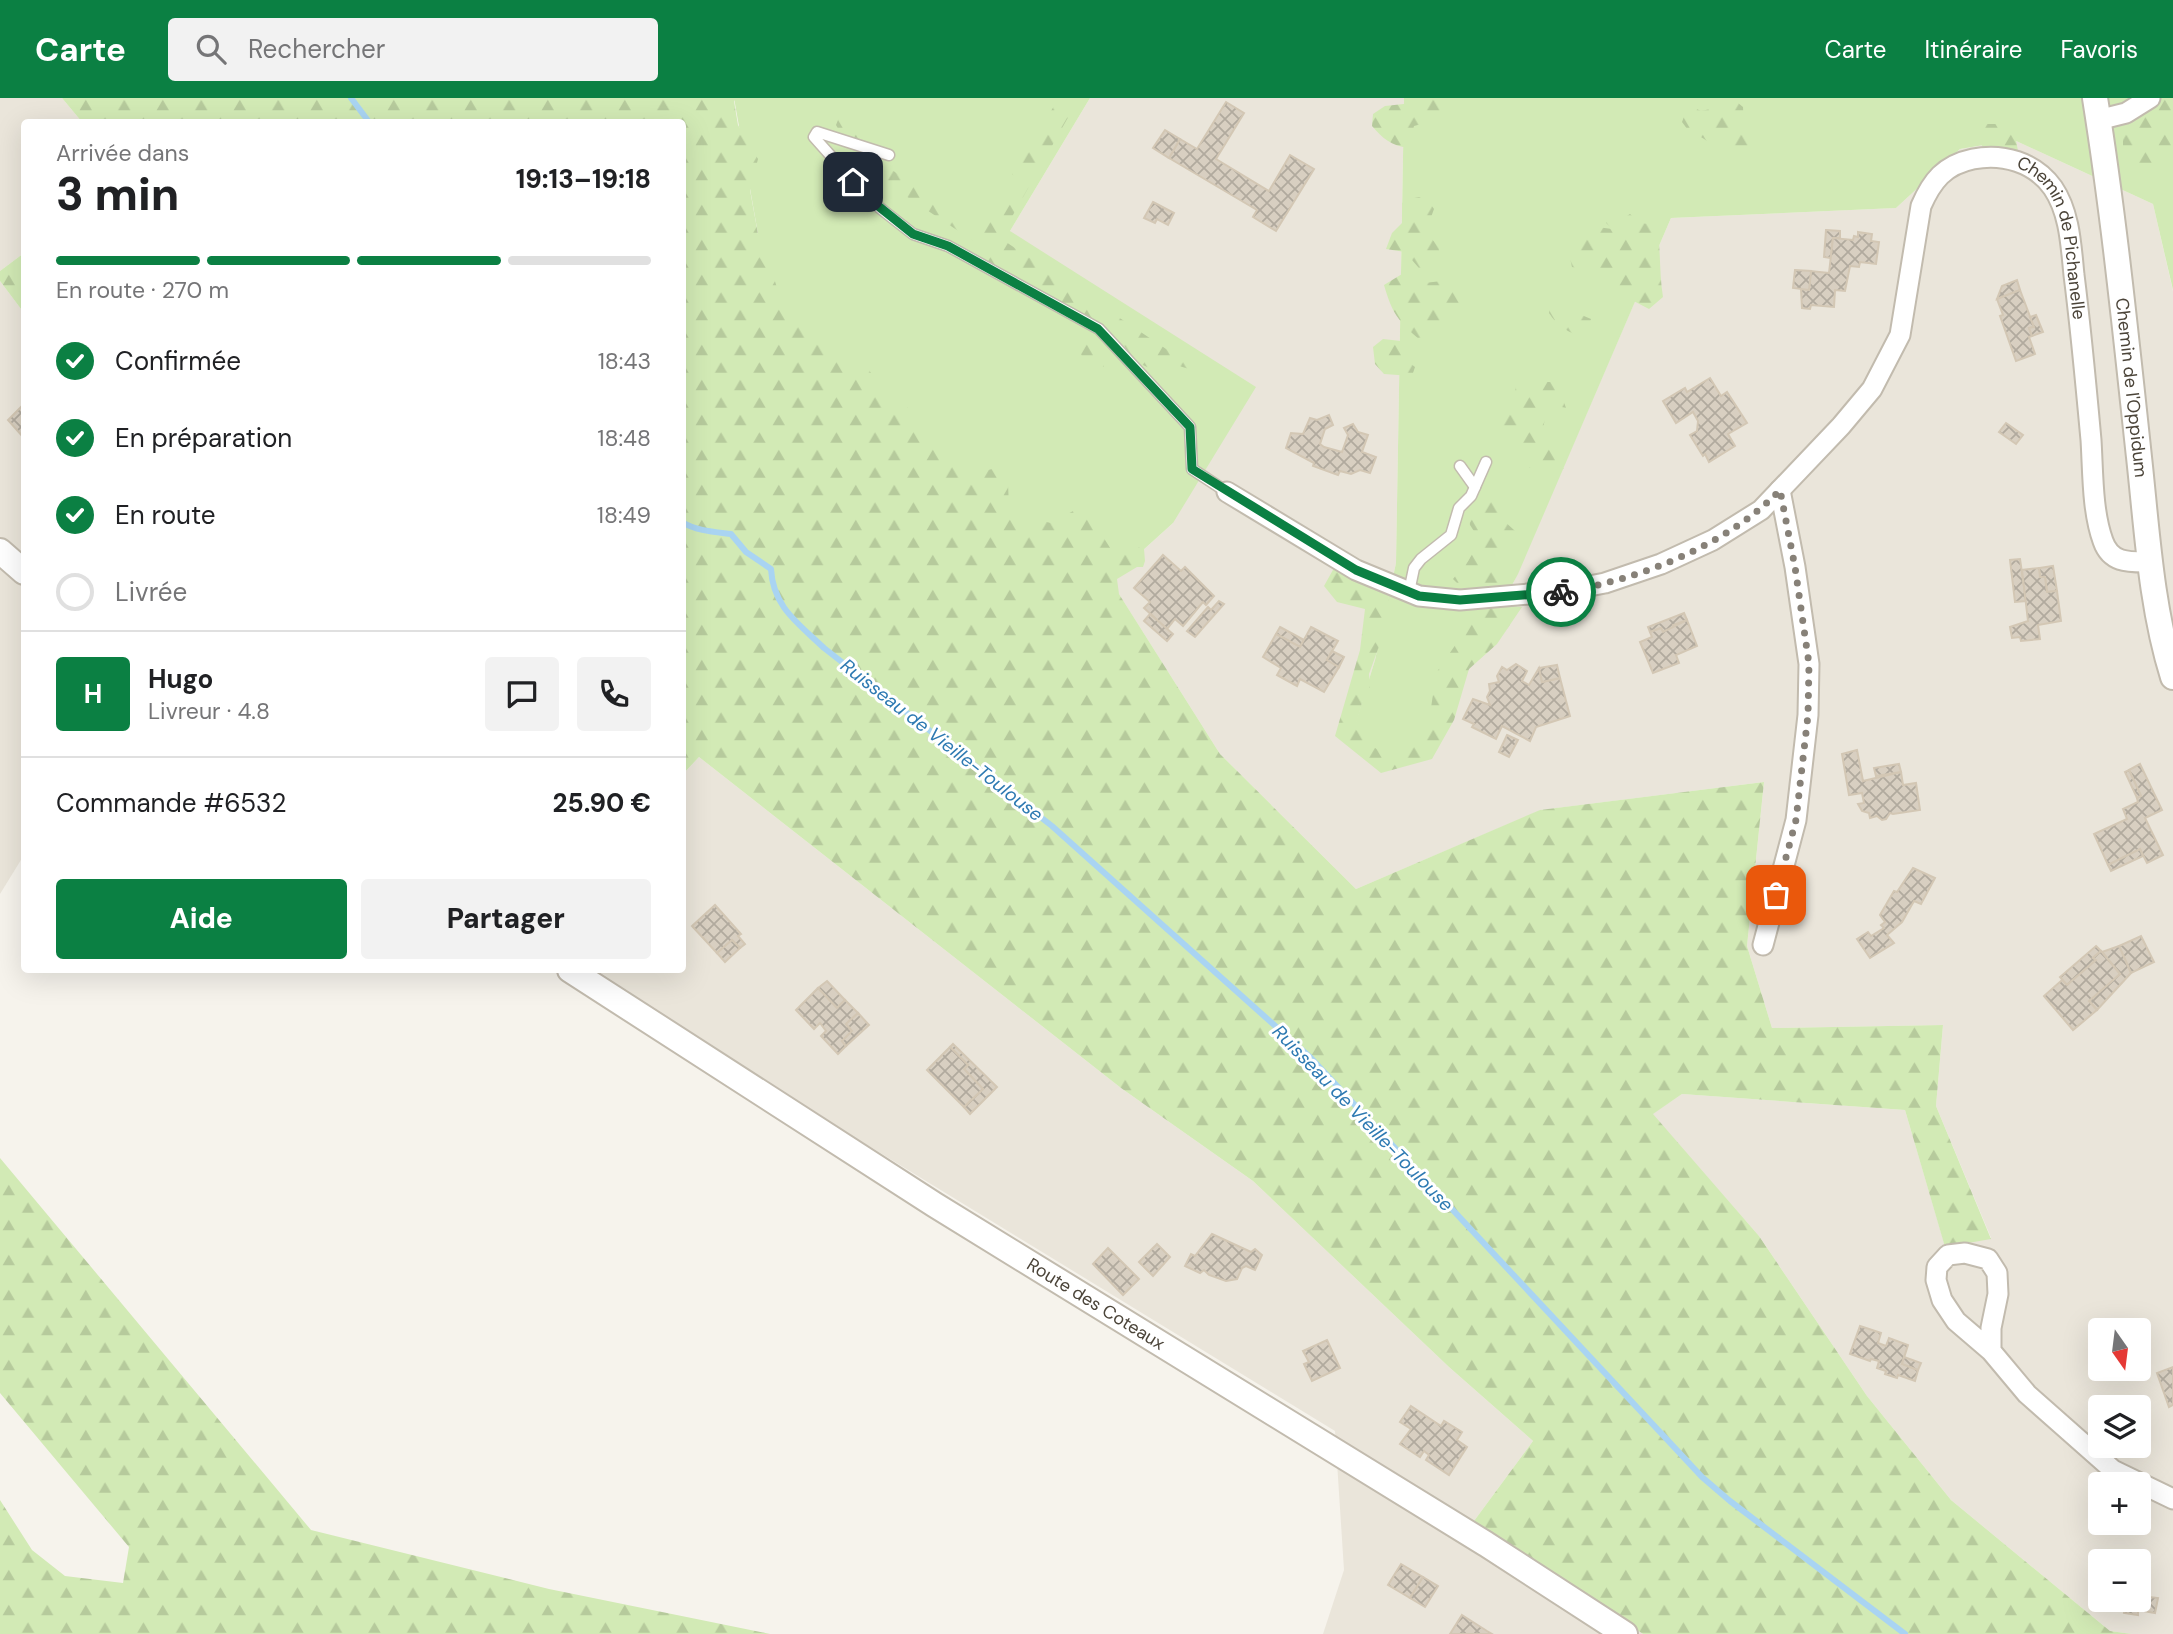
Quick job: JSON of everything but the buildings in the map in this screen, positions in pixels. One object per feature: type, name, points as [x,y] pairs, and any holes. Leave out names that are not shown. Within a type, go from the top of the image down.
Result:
[{"type":"street","points":[[2096,109],[2126,113],[2150,98]]},
{"type":"street","name":"Chemin de l'Oppidum","points":[[2096,109],[2116,247],[2151,562],[2161,631],[2173,677]]},
{"type":"street","name":"Chemin de Pichanelle","points":[[1227,492],[1356,570],[1419,596],[1460,600],[1563,591],[1605,583],[1661,564],[1713,541],[1761,510],[1872,390],[1900,335],[1921,206],[1929,188],[1940,173],[1955,163],[1976,158],[2001,157],[2024,163],[2039,174],[2053,187],[2064,210],[2084,358],[2096,500],[2102,539],[2108,553],[2116,560],[2151,562]]},
{"type":"street","points":[[1763,945],[1796,820],[1808,715],[1809,664],[1795,567],[1780,490]]},
{"type":"street","points":[[0,551],[21,569]]},
{"type":"street","name":"Route des Coteaux","points":[[575,973],[968,1226],[1486,1544],[1625,1634]]},
{"type":"street","points":[[1990,1351],[1991,1328],[1998,1294],[1997,1273],[1988,1259],[1965,1253],[1948,1255],[1937,1267],[1936,1280],[1942,1300],[1956,1321],[1990,1351],[2027,1394],[2113,1470],[2173,1499]]},
{"type":"lane","points":[[889,155],[817,132],[814,137],[872,201],[913,234],[948,246],[1098,329],[1190,427],[1192,469],[1227,492]]},
{"type":"lane","points":[[1409,592],[1414,568],[1420,559],[1451,535],[1459,508],[1471,496],[1486,462]]},
{"type":"lane","points":[[1460,466],[1475,487]]},
{"type":"shaded area","points":[[0,98],[62,98],[80,119],[21,119],[21,255],[0,271]]},
{"type":"shaded area","points":[[1090,98],[1404,98],[1396,563],[1375,660],[1351,738],[1512,586],[1671,218],[1896,208],[1960,149],[2014,140],[2153,204],[2173,291],[2173,1634],[2110,1631],[1951,1500],[1867,1396],[1759,1236],[1652,1114],[1682,1094],[1905,1110],[1945,1246],[1991,1238],[1936,1106],[1943,1025],[1772,1028],[1747,946],[1764,782],[1541,810],[1356,889],[1220,754],[1110,580],[1173,523],[1010,231]]},
{"type":"shaded area","points":[[0,281],[21,309],[21,860],[0,894]]},
{"type":"shaded area","points":[[699,757],[1121,1088],[1253,1181],[1449,1367],[1533,1441],[1474,1521],[1643,1634],[1323,1634],[1344,1570],[1335,1431],[859,1140],[601,973],[686,973],[686,771]]},
{"type":"green space","points":[[62,98],[737,98],[734,101],[738,125],[758,159],[750,190],[758,234],[761,236],[782,304],[797,308],[820,335],[850,359],[865,364],[877,382],[907,407],[920,431],[939,452],[961,459],[972,474],[992,469],[1008,484],[1009,507],[1033,519],[1051,523],[1075,510],[1091,518],[1114,554],[1125,544],[1144,549],[1143,567],[1137,567],[1117,579],[1119,594],[1220,754],[1356,889],[1540,810],[1764,782],[1747,946],[1772,1028],[1943,1025],[1936,1106],[1991,1239],[1945,1247],[1905,1110],[1682,1094],[1653,1114],[1759,1236],[1867,1396],[1951,1500],[2110,1631],[2132,1634],[1643,1634],[1474,1521],[1533,1441],[1449,1367],[1253,1181],[1121,1088],[699,757],[686,771],[686,119],[80,119]]},
{"type":"green space","points":[[734,98],[1090,98],[1010,231],[1256,387],[1173,523],[1110,580],[971,495],[769,296]]},
{"type":"green space","points":[[1059,98],[1079,98],[1000,238],[1202,373],[1176,365],[1159,372],[1134,359],[1124,345],[1114,356],[1103,358],[1104,367],[1083,360],[1076,338],[1083,321],[986,261],[990,252],[859,165],[861,156],[881,163],[985,230],[1006,190],[1016,198],[1026,185],[1012,174]]},
{"type":"green space","points":[[1404,98],[2173,98],[2173,290],[2153,204],[2014,140],[1960,149],[1896,208],[1671,218],[1518,574],[1426,745],[1384,762],[1351,738],[1375,660],[1396,563]]},
{"type":"green space","points":[[1423,98],[1445,98],[1448,114],[1438,124],[1429,122],[1414,126],[1408,148],[1388,141],[1372,126],[1373,114],[1385,106],[1422,102]]},
{"type":"green space","points":[[1717,98],[1732,98],[1743,107],[1744,126],[1752,139],[1750,154],[1715,147],[1691,134],[1682,122],[1688,105],[1701,111],[1715,108]]},
{"type":"green space","points":[[2112,98],[2173,98],[2173,137],[2169,159],[2151,181],[2128,170],[2123,149],[2123,119]]},
{"type":"green space","points":[[851,113],[866,118],[865,136],[853,143],[844,139],[836,125],[840,115]]},
{"type":"green space","points":[[1986,124],[1997,124],[2015,135],[2018,151],[2001,157],[1984,152],[1979,136]]},
{"type":"green space","points":[[1425,196],[1434,209],[1426,231],[1439,248],[1440,264],[1425,275],[1405,252],[1386,249],[1392,233],[1403,222],[1402,203]]},
{"type":"green space","points":[[1583,199],[1597,203],[1619,221],[1630,214],[1641,223],[1657,225],[1663,297],[1649,309],[1624,296],[1613,278],[1602,285],[1595,263],[1586,256],[1579,269],[1572,267],[1569,254],[1577,249],[1577,227],[1582,225],[1612,229]]},
{"type":"green space","points":[[21,255],[21,309],[0,281],[0,271]]},
{"type":"green space","points":[[1402,274],[1415,284],[1442,281],[1454,292],[1460,304],[1452,323],[1433,327],[1419,339],[1406,327],[1393,310],[1384,285]]},
{"type":"green space","points":[[1551,304],[1591,319],[1584,338],[1556,322],[1549,313]]},
{"type":"green space","points":[[1383,339],[1401,341],[1402,357],[1415,367],[1412,376],[1384,374],[1375,364],[1373,347]]},
{"type":"green space","points":[[1557,382],[1566,408],[1552,405],[1543,432],[1544,439],[1564,469],[1538,470],[1521,465],[1517,453],[1520,439],[1500,424],[1513,407],[1516,385]]},
{"type":"green space","points":[[1480,497],[1496,503],[1503,520],[1525,540],[1499,540],[1502,553],[1498,569],[1512,586],[1469,595],[1453,579],[1468,561],[1479,539],[1470,525],[1466,501]]},
{"type":"green space","points":[[1334,568],[1389,592],[1388,628],[1369,674],[1370,687],[1355,728],[1369,744],[1383,753],[1415,739],[1431,708],[1436,673],[1474,618],[1478,602],[1522,607],[1497,644],[1469,669],[1454,720],[1432,759],[1381,773],[1335,736],[1360,650],[1365,609],[1337,602],[1324,586]]},
{"type":"green space","points":[[0,1158],[311,1530],[549,1589],[770,1634],[0,1634],[0,1500],[32,1550],[65,1576],[123,1583],[129,1547],[0,1393]]},
{"type":"waterway","name":"Ruisseau de Vieille-Toulouse","points":[[351,98],[367,119]]},
{"type":"waterway","name":"Ruisseau de Vieille-Toulouse","points":[[686,524],[731,534],[746,552],[771,569],[776,594],[788,613],[824,648],[1052,826],[1311,1058],[1702,1477],[1905,1634]]},
{"type":"way so far","points":[[1561,592],[1624,577],[1713,541],[1761,510],[1780,490],[1795,567],[1809,664],[1808,715],[1796,820],[1776,895]]},
{"type":"route","points":[[853,182],[913,234],[948,246],[1098,329],[1190,427],[1192,469],[1356,570],[1419,596],[1460,600],[1561,592]]}]
